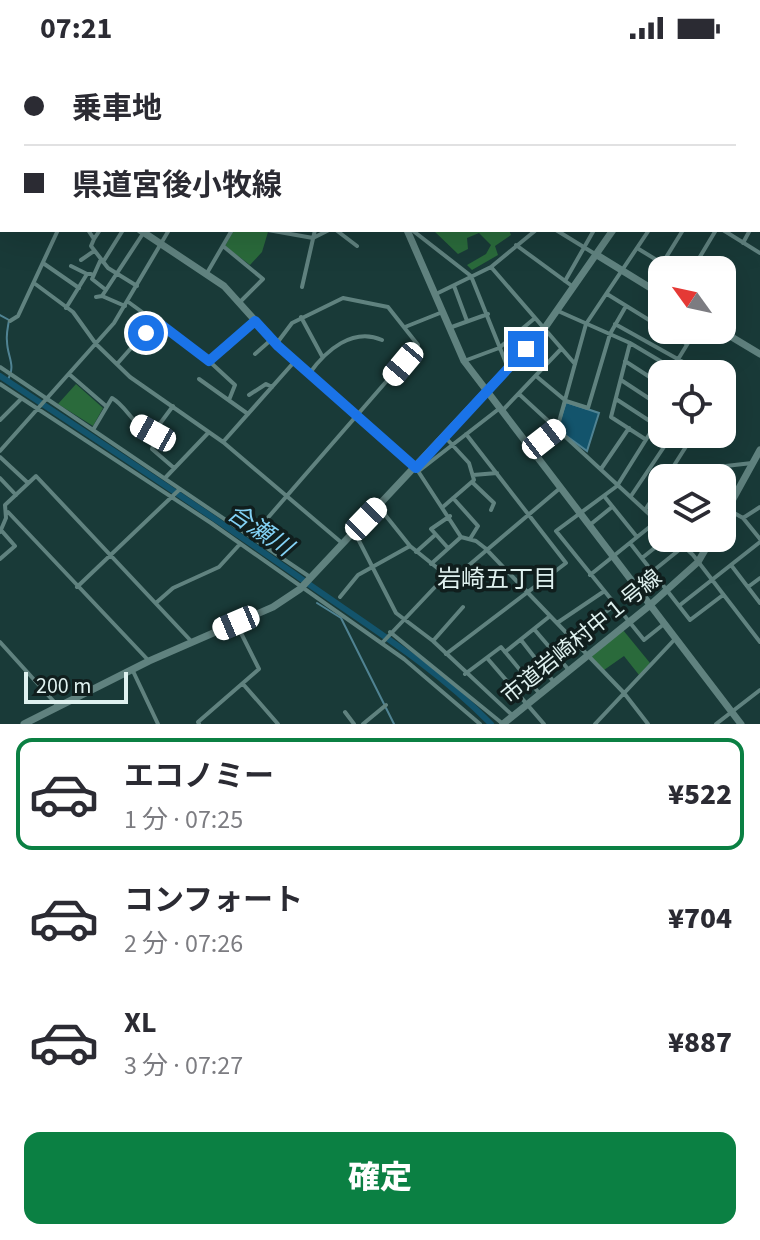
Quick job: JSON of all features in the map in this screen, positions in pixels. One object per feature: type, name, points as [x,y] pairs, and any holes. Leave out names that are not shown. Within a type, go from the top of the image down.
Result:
[{"type":"street","points":[[10,321],[18,316],[57,232]]},
{"type":"street","points":[[89,232],[94,239]]},
{"type":"street","points":[[99,232],[91,246],[94,251],[117,274],[137,286]]},
{"type":"street","points":[[66,309],[122,232]]},
{"type":"street","points":[[141,232],[117,274],[99,297],[126,303],[155,320],[209,361],[235,385],[229,400]]},
{"type":"street","points":[[144,232],[240,302],[274,342],[418,469],[461,537],[485,548],[624,693],[648,724]]},
{"type":"street","points":[[0,451],[96,344],[137,286],[168,232]]},
{"type":"street","points":[[205,275],[231,232]]},
{"type":"street","points":[[279,232],[313,238],[325,232]]},
{"type":"street","points":[[302,287],[314,232]]},
{"type":"street","points":[[339,232],[357,246]]},
{"type":"street","points":[[410,232],[440,313],[464,361],[741,724]]},
{"type":"street","points":[[412,232],[471,276],[508,369]]},
{"type":"street","points":[[433,295],[491,267],[533,232]]},
{"type":"street","points":[[559,232],[648,287]]},
{"type":"street","points":[[565,281],[593,232]]},
{"type":"street","points":[[24,724],[149,661],[273,607],[301,588],[378,506],[418,469],[544,329],[612,232]]},
{"type":"street","points":[[532,449],[557,429],[586,324],[648,232]]},
{"type":"street","points":[[667,256],[682,232]]},
{"type":"street","points":[[700,256],[715,232]]},
{"type":"street","points":[[726,232],[760,253]]},
{"type":"street","points":[[743,243],[749,232]]},
{"type":"street","points":[[516,245],[574,288]]},
{"type":"street","points":[[223,246],[263,279],[240,302]]},
{"type":"street","points":[[637,248],[650,256]]},
{"type":"street","points":[[81,260],[94,251]]},
{"type":"street","points":[[43,263],[79,288]]},
{"type":"street","points":[[71,266],[89,274],[106,290]]},
{"type":"street","points":[[491,267],[575,364]]},
{"type":"street","points":[[34,283],[81,320],[96,344],[117,364],[223,442],[343,543]]},
{"type":"street","points":[[454,286],[467,321]]},
{"type":"street","points":[[607,294],[648,319]]},
{"type":"street","points":[[252,536],[417,346],[388,307],[346,298],[301,317],[274,342],[255,354]]},
{"type":"street","points":[[536,376],[566,401],[588,408],[610,334],[626,306]]},
{"type":"street","points":[[558,311],[630,343],[660,360]]},
{"type":"street","points":[[404,327],[440,313]]},
{"type":"street","points":[[447,329],[488,314]]},
{"type":"street","points":[[301,317],[322,356]]},
{"type":"street","points":[[464,361],[499,348],[535,318]]},
{"type":"street","points":[[117,364],[155,320]]},
{"type":"street","points":[[209,361],[255,321]]},
{"type":"street","points":[[615,324],[650,341],[676,360]]},
{"type":"street","points":[[309,374],[322,356],[349,339],[364,335],[382,340]]},
{"type":"street","points":[[736,340],[760,354]]},
{"type":"street","points":[[630,343],[611,417],[645,439]]},
{"type":"street","points":[[678,360],[687,344]]},
{"type":"street","points":[[418,469],[501,410],[561,349]]},
{"type":"street","points":[[223,442],[295,361]]},
{"type":"street","points":[[625,361],[648,376]]},
{"type":"street","points":[[0,367],[310,577]]},
{"type":"street","points":[[69,374],[106,406]]},
{"type":"street","points":[[199,379],[248,414]]},
{"type":"street","points":[[621,380],[648,398]]},
{"type":"street","points":[[0,384],[382,642],[480,724]]},
{"type":"street","points":[[249,395],[266,384],[272,387]]},
{"type":"street","points":[[519,394],[648,513]]},
{"type":"street","points":[[0,420],[21,398]]},
{"type":"street","points":[[93,430],[112,398],[125,406],[139,425],[157,437],[152,449],[174,468]]},
{"type":"street","points":[[616,399],[648,420]]},
{"type":"street","points":[[153,433],[173,406]]},
{"type":"street","points":[[600,470],[629,428]]},
{"type":"street","points":[[166,477],[209,432]]},
{"type":"street","points":[[446,654],[566,563],[466,434]]},
{"type":"street","points":[[648,434],[617,486],[556,531],[644,640],[664,624]]},
{"type":"street","points":[[445,437],[467,461],[473,483],[494,503],[491,510]]},
{"type":"street","points":[[631,497],[662,448]]},
{"type":"street","points":[[736,492],[760,451]]},
{"type":"street","points":[[0,457],[28,483]]},
{"type":"street","points":[[726,464],[752,463]]},
{"type":"street","points":[[473,475],[497,473]]},
{"type":"street","points":[[149,661],[7,511],[5,505],[36,476],[192,642]]},
{"type":"street","points":[[0,478],[16,495]]},
{"type":"street","points":[[444,506],[473,483]]},
{"type":"street","points":[[382,642],[453,568],[462,571],[485,548],[561,488]]},
{"type":"street","points":[[77,587],[180,489]]},
{"type":"street","points":[[604,496],[637,537]]},
{"type":"street","points":[[453,498],[478,526],[470,540]]},
{"type":"street","points":[[645,510],[648,505]]},
{"type":"street","points":[[378,506],[410,546],[447,575]]},
{"type":"street","points":[[589,526],[613,507]]},
{"type":"street","points":[[743,518],[760,507]]},
{"type":"street","points":[[0,559],[15,546],[1,531],[7,511]]},
{"type":"street","points":[[679,605],[760,541],[743,518],[736,514]]},
{"type":"street","points":[[448,548],[431,528],[450,516]]},
{"type":"street","points":[[590,575],[648,528]]},
{"type":"street","points":[[354,531],[391,607],[433,641],[512,715]]},
{"type":"street","points":[[416,552],[435,535]]},
{"type":"street","points":[[431,564],[461,537]]},
{"type":"street","points":[[630,543],[690,620],[723,595]]},
{"type":"street","points":[[157,602],[173,588],[219,567],[240,544]]},
{"type":"street","points":[[340,597],[358,575],[374,569],[410,546]]},
{"type":"street","points":[[642,558],[650,552]]},
{"type":"street","points":[[653,571],[679,552]]},
{"type":"street","points":[[689,552],[760,642]]},
{"type":"street","name":"市道岩崎村中１号線","points":[[503,724],[649,606],[698,562],[704,552]]},
{"type":"street","points":[[731,565],[760,603]]},
{"type":"street","points":[[748,587],[760,578]]},
{"type":"street","points":[[557,623],[603,592]]},
{"type":"street","points":[[572,638],[615,605]]},
{"type":"street","points":[[433,641],[463,607]]},
{"type":"street","points":[[505,652],[550,616]]},
{"type":"street","points":[[199,724],[259,669],[236,623]]},
{"type":"street","points":[[534,629],[568,669]]},
{"type":"street","points":[[390,633],[503,724]]},
{"type":"street","points":[[595,724],[675,639]]},
{"type":"street","points":[[521,640],[553,681]]},
{"type":"street","points":[[0,642],[58,706]]},
{"type":"street","points":[[465,674],[501,647],[539,693]]},
{"type":"street","points":[[487,658],[525,706],[544,724]]},
{"type":"street","points":[[427,679],[436,668]]},
{"type":"street","points":[[132,669],[158,724]]},
{"type":"street","points":[[243,684],[278,724]]},
{"type":"street","points":[[716,724],[760,690]]},
{"type":"street","points":[[363,724],[386,705]]},
{"type":"street","points":[[345,712],[354,724]]},
{"type":"green space","points":[[233,232],[268,232],[262,252],[250,265],[225,246]]},
{"type":"green space","points":[[435,232],[510,232],[511,235],[495,246],[498,255],[472,270],[467,265],[486,254],[491,245],[479,233],[467,238],[468,249],[458,254]]},
{"type":"green space","points":[[76,384],[103,408],[93,426],[58,404]]},
{"type":"green space","points":[[623,630],[650,663],[639,675],[624,656],[604,670],[591,657]]},
{"type":"water","points":[[566,402],[599,413],[587,451],[557,429]]},
{"type":"waterway","points":[[0,315],[9,320],[7,347],[11,366],[7,381]]},
{"type":"waterway","name":"合瀬川","points":[[0,376],[395,644],[445,682],[491,724]]},
{"type":"waterway","points":[[317,603],[341,618],[385,706]]},
{"type":"waterway","points":[[386,708],[394,724]]},
{"type":"district","name":"岩崎五丁目","points":[[497,579]]},
{"type":"route","points":[[146,333],[155,320],[209,361],[228,348],[255,321],[278,346],[416,468],[526,349]]}]
